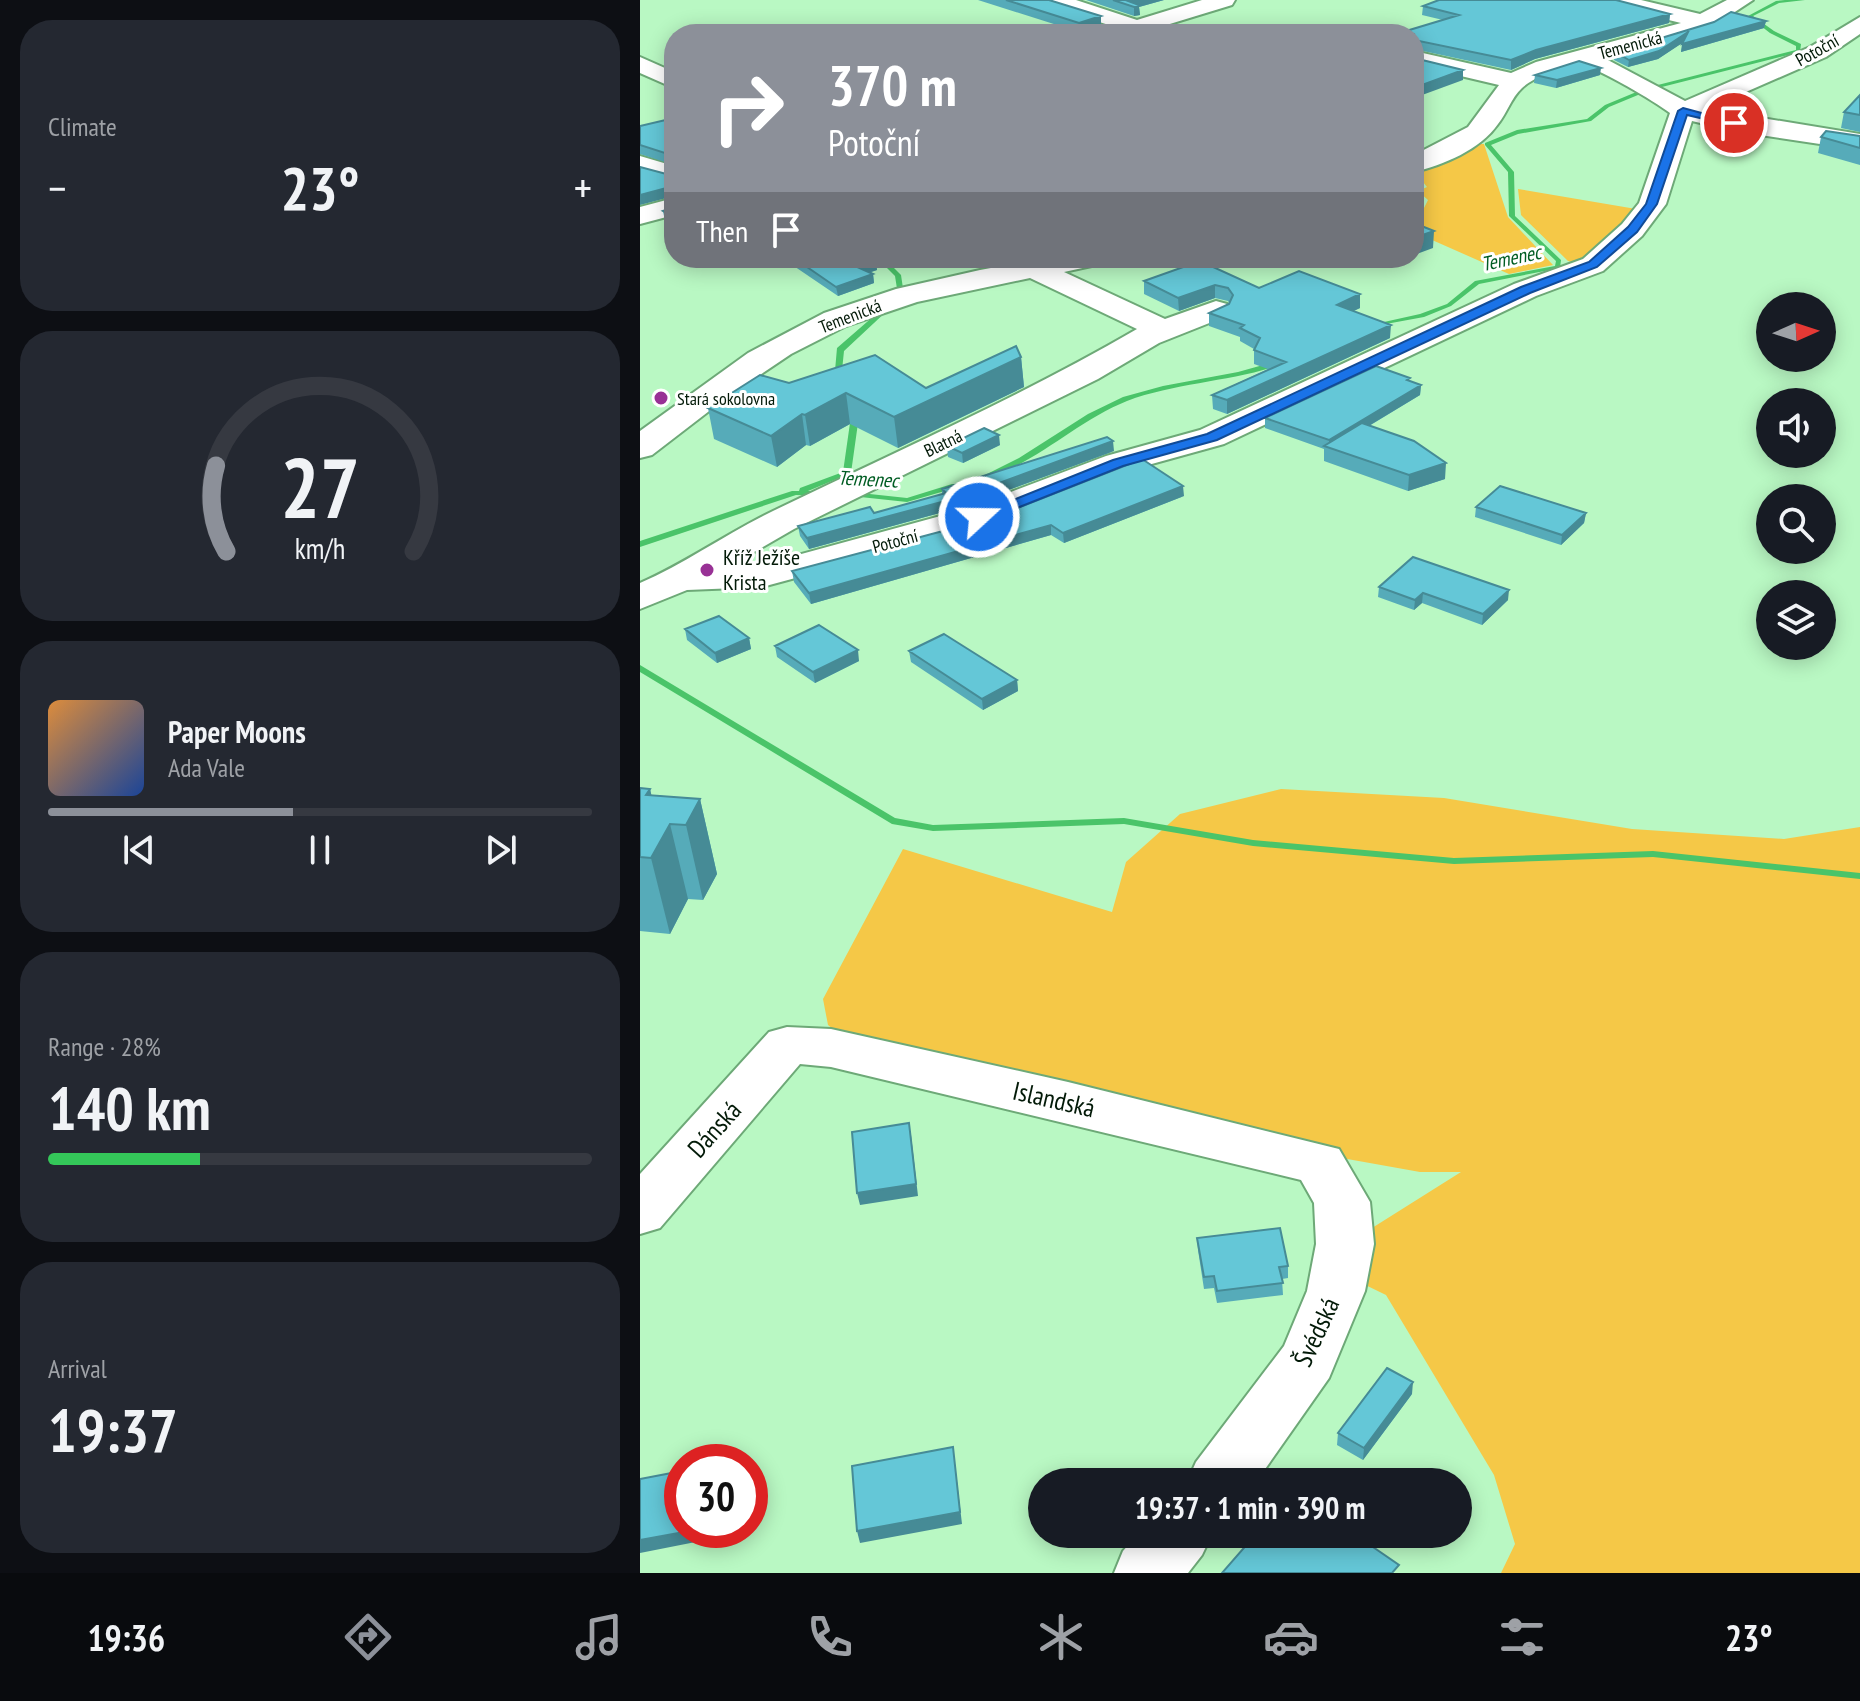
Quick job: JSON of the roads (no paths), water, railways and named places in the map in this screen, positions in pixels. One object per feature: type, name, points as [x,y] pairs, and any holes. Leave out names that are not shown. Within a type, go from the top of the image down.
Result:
[{"type":"street","points":[[1054,0],[1128,24]]},
{"type":"street","points":[[1147,24],[1224,0]]},
{"type":"street","points":[[1615,0],[1704,22]]},
{"type":"street","name":"Temenická","points":[[1514,81],[1535,70],[1704,22],[1742,0]]},
{"type":"street","name":"Potoční","points":[[640,597],[681,579],[762,576],[979,517],[1118,463],[1212,437],[1511,296],[1593,265],[1632,230],[1652,204],[1683,111],[1818,52],[1860,24]]},
{"type":"street","points":[[1585,57],[1683,111],[1734,123],[1860,142]]},
{"type":"street","points":[[1424,60],[1514,81],[1485,125],[1424,159]]},
{"type":"street","points":[[640,64],[664,76]]},
{"type":"street","points":[[640,164],[664,172]]},
{"type":"street","points":[[640,216],[664,209]]},
{"type":"street","name":"Temenická","points":[[640,448],[764,357],[801,335],[908,295],[1040,268]]},
{"type":"street","points":[[1035,269],[1163,330]]},
{"type":"street","name":"Blatná","points":[[681,579],[781,521],[1087,372],[1163,330],[1216,310]]},
{"type":"street","name":"Islandská","points":[[787,1045],[831,1048],[1083,1105],[1320,1164]]},
{"type":"street","name":"Dánská","points":[[640,1212],[787,1045]]},
{"type":"street","name":"Švédská","points":[[1229,1468],[1308,1360],[1336,1291],[1345,1244],[1342,1202],[1320,1164]]},
{"type":"street","points":[[1147,1573],[1168,1548]]},
{"type":"waterway","name":"Temenec","points":[[1377,325],[1422,316],[1449,305],[1477,282],[1558,267],[1559,261],[1512,216],[1511,172],[1487,144],[1517,132],[1589,120],[1607,106],[1648,89],[1798,51],[1799,45],[1772,32],[1750,16],[1778,2],[1803,0]]},
{"type":"waterway","points":[[837,380],[840,350],[901,295],[898,275],[891,268]]},
{"type":"waterway","name":"Temenec","points":[[987,476],[1022,460],[1091,416],[1126,399],[1163,388],[1238,375],[1274,364]]},
{"type":"waterway","points":[[803,490],[847,473],[854,423],[850,414]]},
{"type":"waterway","name":"Temenec","points":[[851,494],[907,500],[952,486]]},
{"type":"waterway","name":"Temenec","points":[[640,544],[795,493],[823,494]]},
{"type":"waterway","points":[[640,668],[892,821],[933,828],[1124,821],[1253,843],[1454,861],[1653,854],[1860,876]]},
{"type":"place","name":"Stará sokolovna","points":[[661,398]]},
{"type":"place","name":"Kříž Ježíše Krista","points":[[707,570]]}]
